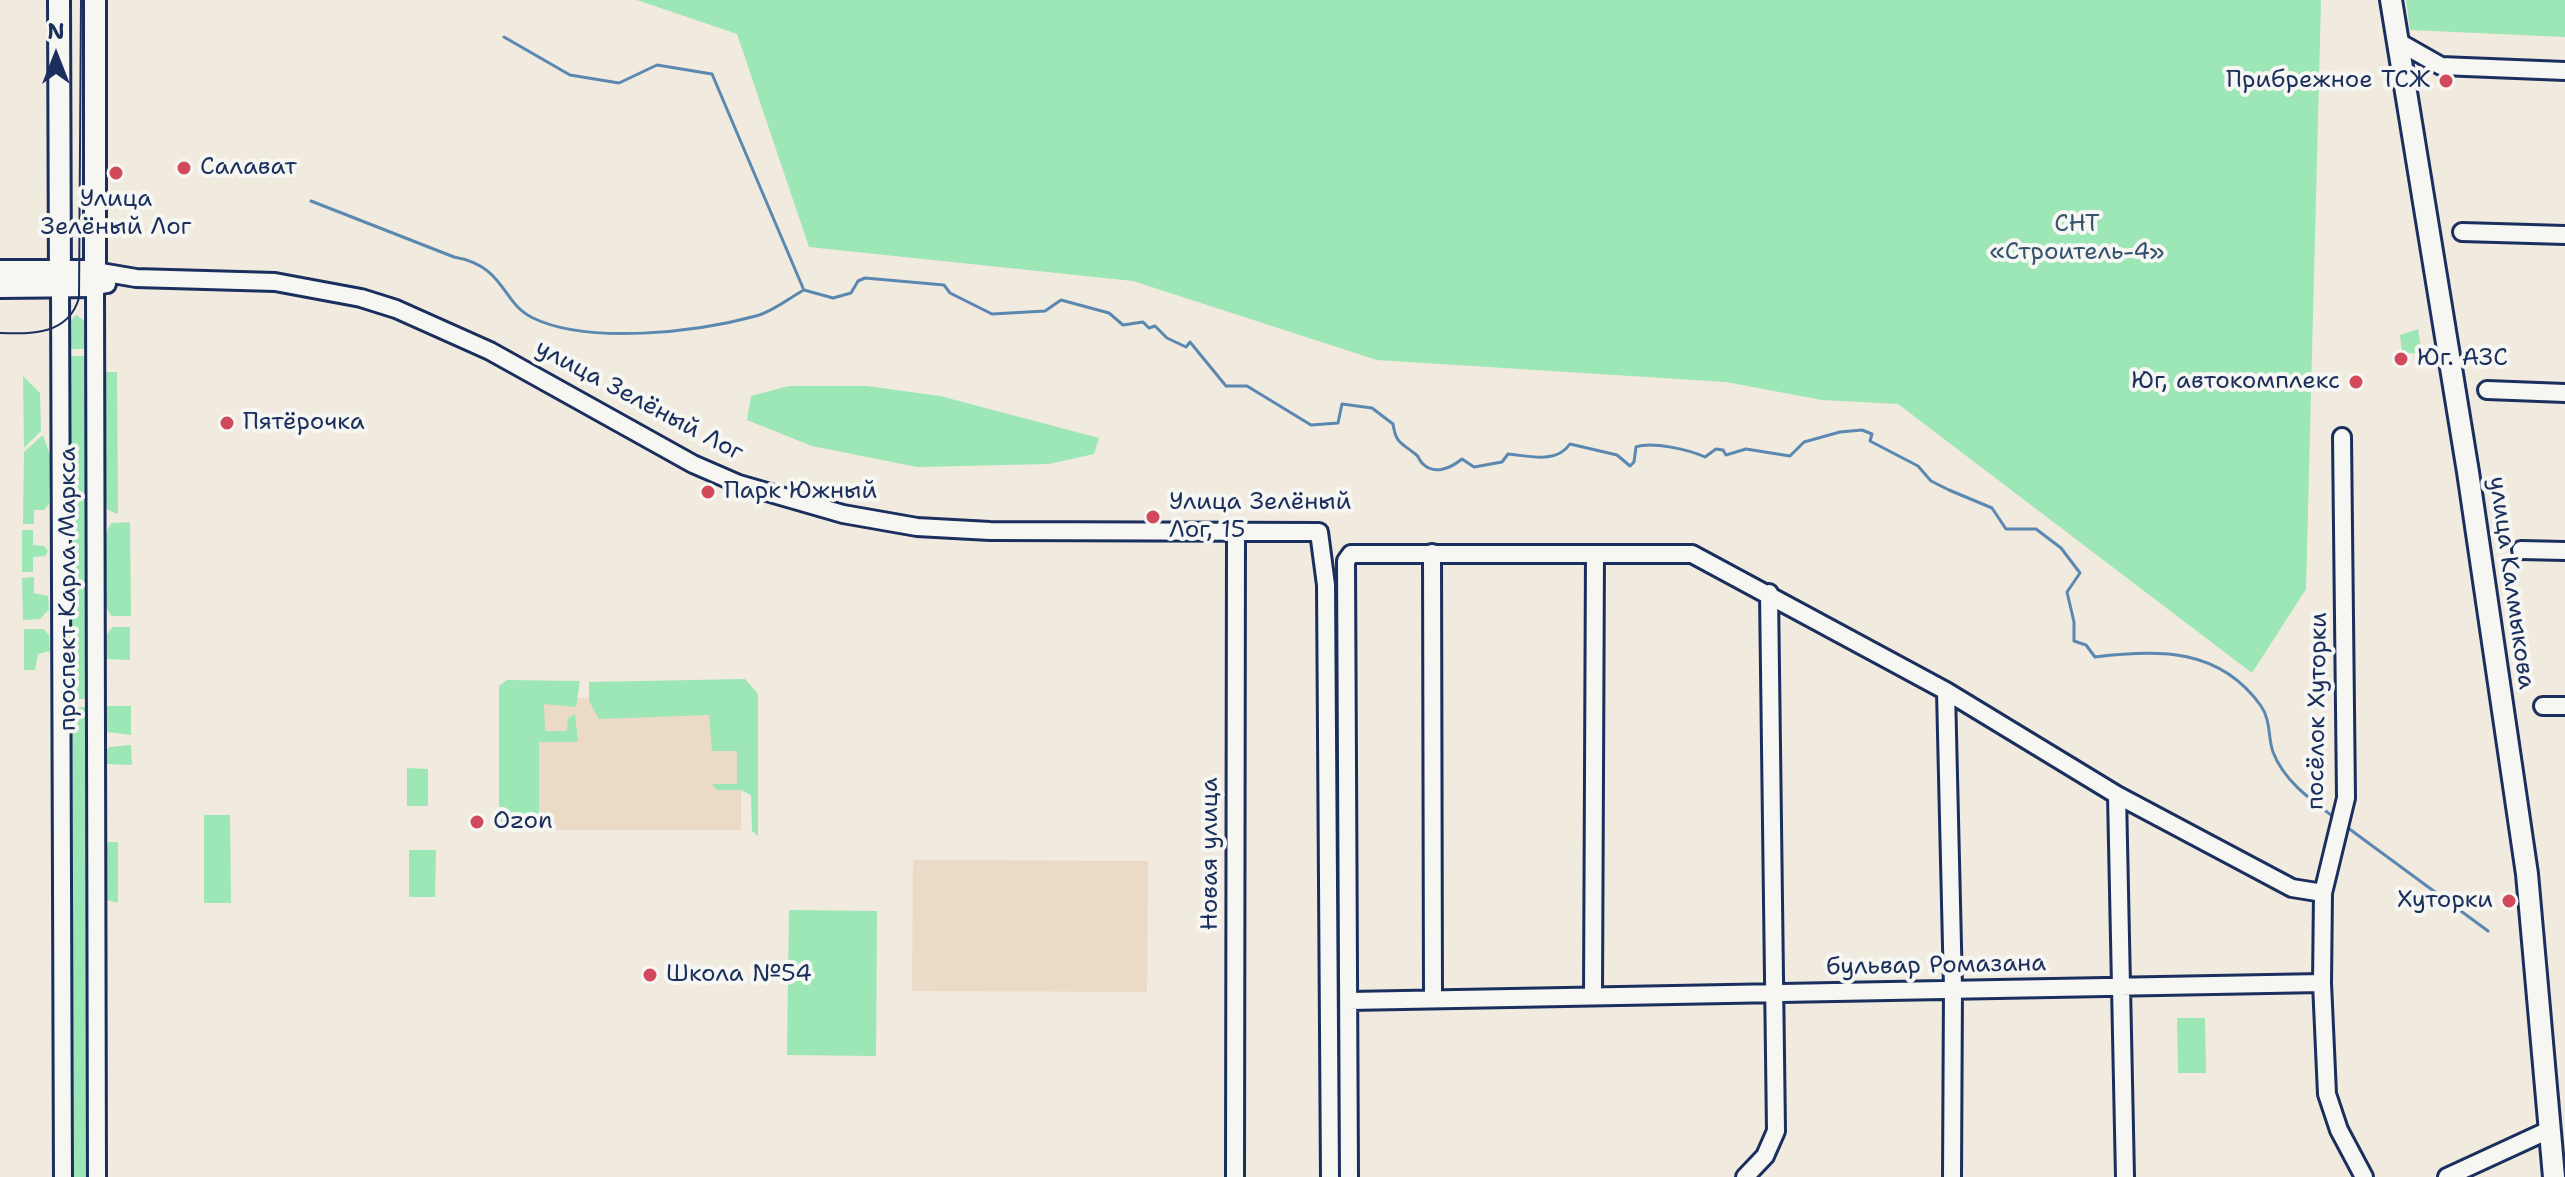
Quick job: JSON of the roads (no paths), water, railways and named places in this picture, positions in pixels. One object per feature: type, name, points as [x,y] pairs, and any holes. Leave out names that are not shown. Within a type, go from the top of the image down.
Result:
[{"type":"main road","name":"проспект Карла Маркса","points":[[59,0],[60,278]]},
{"type":"main road","name":"проспект Карла Маркса","points":[[95,0],[95,278]]},
{"type":"main road","name":"улица Калмыкова","points":[[2391,0],[2468,472],[2527,874],[2554,1177]]},
{"type":"main road","points":[[0,271],[60,278],[95,278]]},
{"type":"main road","points":[[0,287],[60,278]]},
{"type":"street","points":[[2397,41],[2441,66],[2565,71]]},
{"type":"street","points":[[2462,232],[2565,235]]},
{"type":"street","name":"проспект Карла Маркса","points":[[60,278],[63,1177]]},
{"type":"street","name":"проспект Карла Маркса","points":[[95,278],[97,1177]]},
{"type":"street","name":"улица Зелёный Лог","points":[[95,278],[275,282],[361,298],[396,309],[490,351],[693,464],[739,484],[843,514],[917,527],[990,531],[1319,532],[1326,585],[1330,1177]]},
{"type":"street","points":[[2487,390],[2565,393]]},
{"type":"street","name":"посёлок Хуторки","points":[[2322,983],[2323,893],[2346,798],[2342,437]]},
{"type":"street","name":"Новая улица","points":[[1235,1177],[1236,532]]},
{"type":"street","points":[[2521,550],[2565,551]]},
{"type":"street","points":[[1349,1177],[1346,561],[1354,553],[1692,554],[1946,691],[2117,795],[2292,888],[2323,893]]},
{"type":"street","points":[[1432,553],[1433,998]]},
{"type":"street","points":[[1593,995],[1595,554]]},
{"type":"street","points":[[1745,1177],[1765,1156],[1776,1131],[1769,593]]},
{"type":"street","points":[[1946,691],[1953,988],[1952,1177]]},
{"type":"street","points":[[2543,706],[2565,706]]},
{"type":"street","points":[[2117,795],[2125,1177]]},
{"type":"street","points":[[2322,983],[2327,1094],[2339,1130],[2364,1177]]},
{"type":"street","name":"бульвар Ромазана","points":[[1349,1001],[2322,983]]},
{"type":"street","points":[[2447,1177],[2549,1130]]},
{"type":"waterway","points":[[504,37],[570,75],[619,83],[657,65],[712,74],[803,288]]},
{"type":"waterway","points":[[311,201],[484,268],[514,303],[533,318],[583,331],[643,333],[732,322],[762,314],[804,290],[833,298],[851,293],[858,281],[865,278],[944,285],[950,293],[992,314],[1045,311],[1061,300],[1109,313],[1123,325],[1143,322],[1149,328],[1155,326],[1167,338],[1186,347],[1190,342],[1226,386],[1247,386],[1311,425],[1338,423],[1342,404],[1372,408],[1393,424],[1399,442],[1427,467],[1437,470],[1448,468],[1462,459],[1474,467],[1502,462],[1508,454],[1550,456],[1558,454],[1570,444],[1617,455],[1630,466],[1634,462],[1636,447],[1643,445],[1671,447],[1705,457],[1716,449],[1723,450],[1726,455],[1746,449],[1790,456],[1804,442],[1840,432],[1862,430],[1872,434],[1870,441],[1918,466],[1931,481],[1992,508],[2006,529],[2036,529],[2061,548],[2080,573],[2067,592],[2074,622],[2074,641],[2086,645],[2095,657],[2142,653],[2187,657],[2227,673],[2245,687],[2264,711],[2273,752],[2284,772],[2299,789],[2335,818]]},
{"type":"waterway","points":[[2344,825],[2488,931]]},
{"type":"tram line","points":[[0,333],[36,332],[58,326],[74,310],[79,298],[81,0]]},
{"type":"place","name":"Прибрежное ТСЖ","points":[[2446,81]]},
{"type":"place","name":"Салават","points":[[184,168]]},
{"type":"place","name":"Улица Зелёный Лог","points":[[116,173]]},
{"type":"place","name":"Юг. АЗС","points":[[2401,359]]},
{"type":"place","name":"Юг, автокомплекс","points":[[2356,382]]},
{"type":"place","name":"Пятёрочка","points":[[227,423]]},
{"type":"place","name":"Парк Южный","points":[[708,492]]},
{"type":"place","name":"Улица Зелёный Лог, 15","points":[[1153,517]]},
{"type":"place","name":"Ozon","points":[[477,822]]},
{"type":"place","name":"Хуторки","points":[[2509,901]]},
{"type":"place","name":"Школа №54","points":[[650,975]]},
{"type":"park label","name":"СНТ «Строитель-4»","points":[[2077,239]]}]
